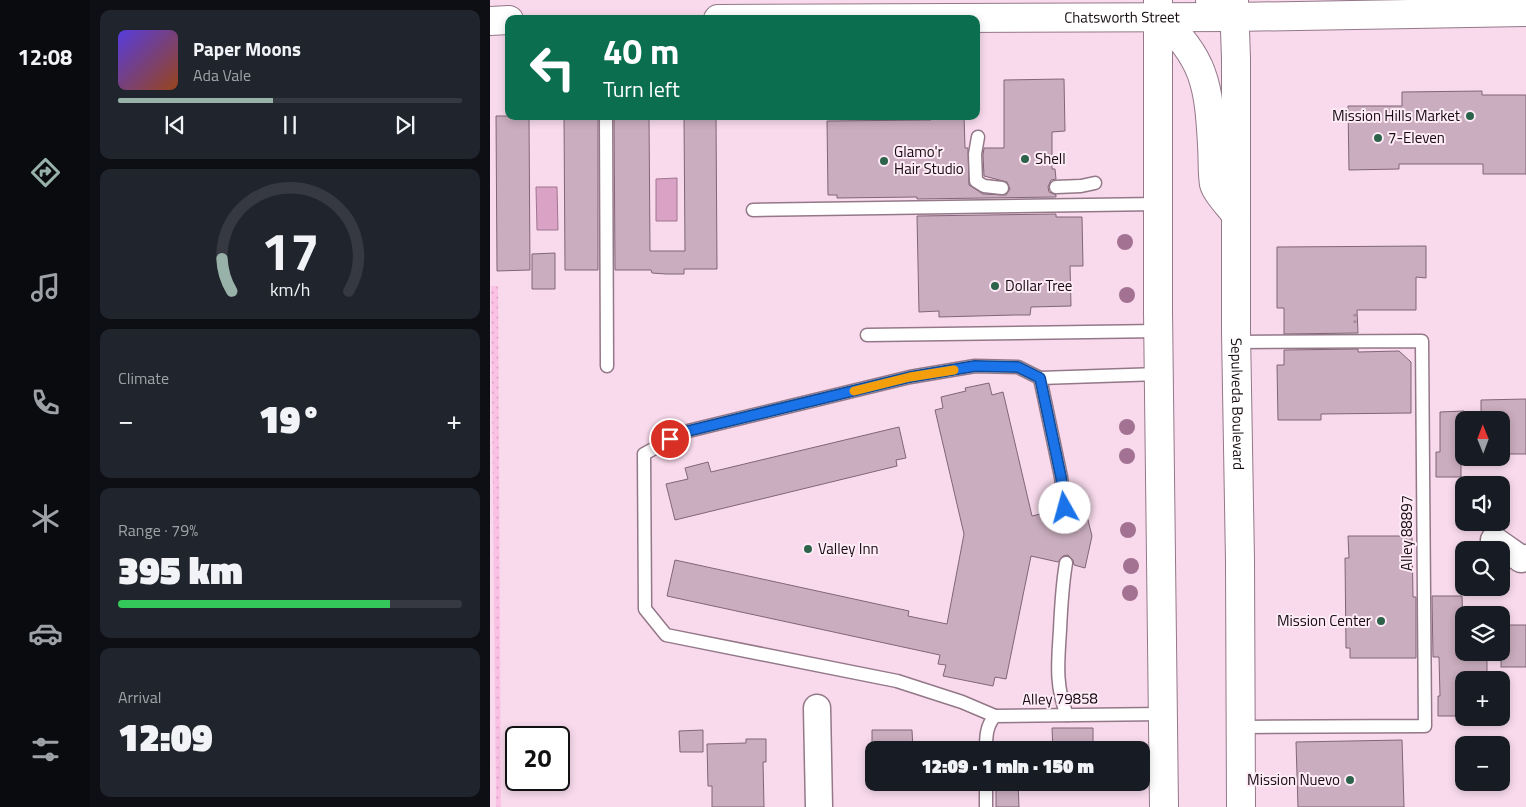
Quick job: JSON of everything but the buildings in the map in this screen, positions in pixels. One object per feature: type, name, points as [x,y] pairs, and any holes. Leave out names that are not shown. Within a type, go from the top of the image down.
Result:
[{"type":"main road","points":[[1210,0],[1234,8]]},
{"type":"main road","points":[[1158,8],[1159,374],[1164,807]]},
{"type":"main road","points":[[1158,8],[1196,60],[1210,107],[1214,185],[1236,215]]},
{"type":"main road","name":"Chatsworth Street","points":[[878,15],[1158,8],[1526,12]]},
{"type":"main road","name":"Sepulveda Boulevard","points":[[1234,8],[1241,807]]},
{"type":"main road","points":[[490,21],[505,20]]},
{"type":"street","points":[[1494,540],[1521,559],[1526,558]]},
{"type":"street","points":[[817,708],[819,807]]},
{"type":"lane","points":[[606,120],[607,366]]},
{"type":"lane","points":[[978,138],[975,154],[976,180],[984,186],[1002,188]]},
{"type":"lane","points":[[1056,187],[1094,184]]},
{"type":"lane","points":[[753,210],[1158,204]]},
{"type":"lane","points":[[867,334],[1159,331]]},
{"type":"lane","name":"Alley 88897","points":[[1236,342],[1422,341],[1425,726],[1240,728]]},
{"type":"lane","points":[[986,741],[986,732],[995,716],[962,702],[897,681],[666,635],[645,609],[644,454],[684,432],[910,377],[975,366],[1018,367],[1040,378],[1159,374]]},
{"type":"lane","points":[[1040,378],[1061,477],[1065,508]]},
{"type":"lane","points":[[1066,564],[1062,588],[1057,675],[1060,699],[1067,715]]},
{"type":"lane","name":"Alley 79858","points":[[995,716],[1163,714]]},
{"type":"lane","points":[[986,791],[986,807]]},
{"type":"path","points":[[1355,310],[1355,328]]},
{"type":"shaded area","points":[[677,178],[677,221],[656,221],[656,179]]},
{"type":"shaded area","points":[[536,187],[557,187],[558,230],[537,230]]},
{"type":"shaded area","points":[[491,286],[498,286],[501,807],[496,807]]},
{"type":"slow traffic","points":[[854,391],[910,377],[954,370]]},
{"type":"place","name":"Mission Hills Market","points":[[1470,116]]},
{"type":"place","name":"7-Eleven","points":[[1378,138]]},
{"type":"place","name":"Shell","points":[[1025,159]]},
{"type":"place","name":"Glamo'r Hair Studio","points":[[884,161]]},
{"type":"place","name":"Dollar Tree","points":[[995,286]]},
{"type":"place","name":"Valley Inn","points":[[808,549]]},
{"type":"place","name":"Mission Center","points":[[1381,621]]},
{"type":"place","name":"Mission Nuevo","points":[[1350,780]]},
{"type":"route","points":[[670,439],[684,432],[910,377],[975,366],[993,368],[1018,367],[1040,378],[1061,477],[1065,508]]}]
